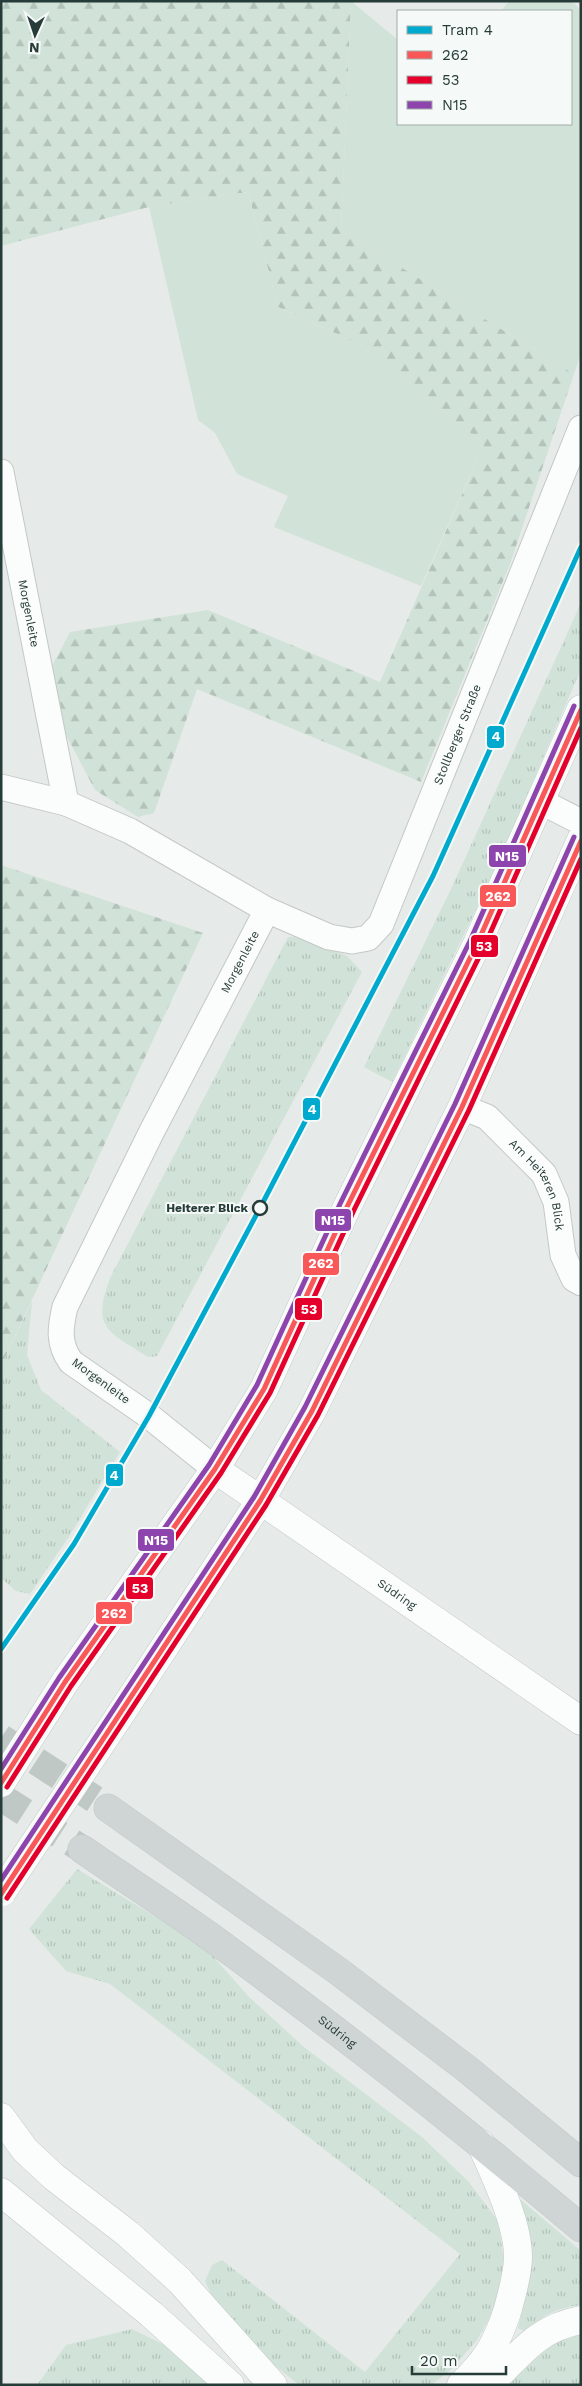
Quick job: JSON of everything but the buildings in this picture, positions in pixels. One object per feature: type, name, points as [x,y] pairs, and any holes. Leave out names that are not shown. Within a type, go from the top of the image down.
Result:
[{"type":"main road","points":[[1,1783],[65,1682],[215,1469],[264,1389],[347,1207],[477,944],[581,709]]},
{"type":"main road","points":[[2,1893],[260,1501],[312,1412],[462,1107],[581,840]]},
{"type":"main road","name":"Südring","points":[[215,1469],[581,1720]]},
{"type":"main road","points":[[108,1808],[338,1971],[467,2069],[581,2163]]},
{"type":"main road","name":"Südring","points":[[82,1850],[217,1942],[311,2012],[481,2144],[581,2228]]},
{"type":"main road","points":[[1,2117],[25,2150],[54,2177],[128,2234],[180,2281],[273,2385]]},
{"type":"main road","points":[[461,2385],[483,2364],[501,2331],[514,2289],[518,2258],[511,2220],[505,2201],[481,2144]]},
{"type":"main road","points":[[1,2192],[151,2314],[230,2385]]},
{"type":"main road","points":[[488,2385],[528,2344],[550,2330],[581,2320]]},
{"type":"street","name":"Stollberger Straße","points":[[267,910],[329,937],[352,940],[368,938],[381,924],[581,428]]},
{"type":"street","name":"Morgenleite","points":[[1,472],[66,803]]},
{"type":"street","points":[[1,787],[66,803],[130,831],[267,910]]},
{"type":"street","points":[[540,801],[581,822]]},
{"type":"street","name":"Morgenleite","points":[[215,1469],[150,1416],[71,1362],[62,1350],[61,1322],[65,1307],[152,1131],[267,910]]},
{"type":"street","name":"Am Heiteren Blick","points":[[462,1107],[487,1118],[544,1174],[556,1202],[563,1255],[574,1279],[581,1284]]},
{"type":"green space","points":[[1,1],[351,1],[341,230],[574,374],[510,564],[421,782],[197,689],[154,813],[138,817],[95,790],[65,733],[52,666],[70,632],[208,610],[380,682],[484,444],[361,345],[278,307],[248,192],[149,207],[1,246]]},
{"type":"green space","points":[[351,1],[397,39],[397,125],[572,125],[572,10],[502,10],[509,1],[571,1],[581,10],[581,353],[574,374],[341,230]]},
{"type":"green space","points":[[248,192],[278,307],[361,345],[484,444],[421,586],[274,527],[288,496],[237,474],[215,433],[198,420],[149,207]]},
{"type":"green space","points":[[581,603],[581,669],[492,877],[392,1082],[364,1067],[452,887]]},
{"type":"green space","points":[[1,865],[203,933],[1,1366]]},
{"type":"green space","points":[[300,936],[347,956],[362,972],[157,1356],[148,1357],[113,1334],[103,1319],[102,1308],[110,1278],[288,937]]},
{"type":"green space","points":[[32,1301],[27,1355],[41,1390],[120,1452],[70,1535],[30,1594],[16,1591],[1,1578],[1,1366]]},
{"type":"green space","points":[[77,1869],[204,1946],[249,1997],[304,2047],[422,2137],[468,2181],[498,2221],[504,2261],[495,2309],[477,2340],[452,2369],[431,2385],[299,2385],[255,2349],[214,2301],[205,2281],[212,2265],[222,2260],[365,2372],[460,2254],[110,1984],[66,1971],[29,1929]]},
{"type":"green space","points":[[514,2194],[581,2251],[581,2305],[564,2308],[550,2314],[524,2331],[518,2328],[525,2292],[524,2245]]},
{"type":"green space","points":[[132,2329],[175,2350],[219,2385],[37,2385],[66,2345]]},
{"type":"green space","points":[[581,2334],[581,2385],[506,2385],[539,2354],[557,2343]]},
{"type":"tunnel","points":[[1,1738],[108,1808]]},
{"type":"tunnel","points":[[1,1797],[82,1849]]},
{"type":"tram line","name":"4","points":[[1,1649],[74,1544],[149,1416],[260,1208],[433,876],[581,547]]},
{"type":"transit line","name":"N15","points":[[1,1769],[59,1678],[209,1465],[257,1385],[340,1204],[470,941],[574,706]]},
{"type":"transit line","name":"262","points":[[1,1783],[65,1682],[215,1469],[264,1389],[347,1207],[477,944],[581,710]]},
{"type":"transit line","name":"53","points":[[7,1787],[71,1686],[221,1473],[270,1393],[354,1210],[484,947],[581,728]]},
{"type":"transit line","name":"N15","points":[[1,1880],[254,1497],[305,1407],[455,1104],[574,837]]},
{"type":"transit line","name":"262","points":[[1,1894],[260,1501],[312,1411],[462,1107],[581,841]]},
{"type":"transit line","name":"53","points":[[7,1898],[266,1505],[318,1415],[469,1110],[581,859]]},
{"type":"place","name":"Heiterer Blick","points":[[260,1208]]}]
